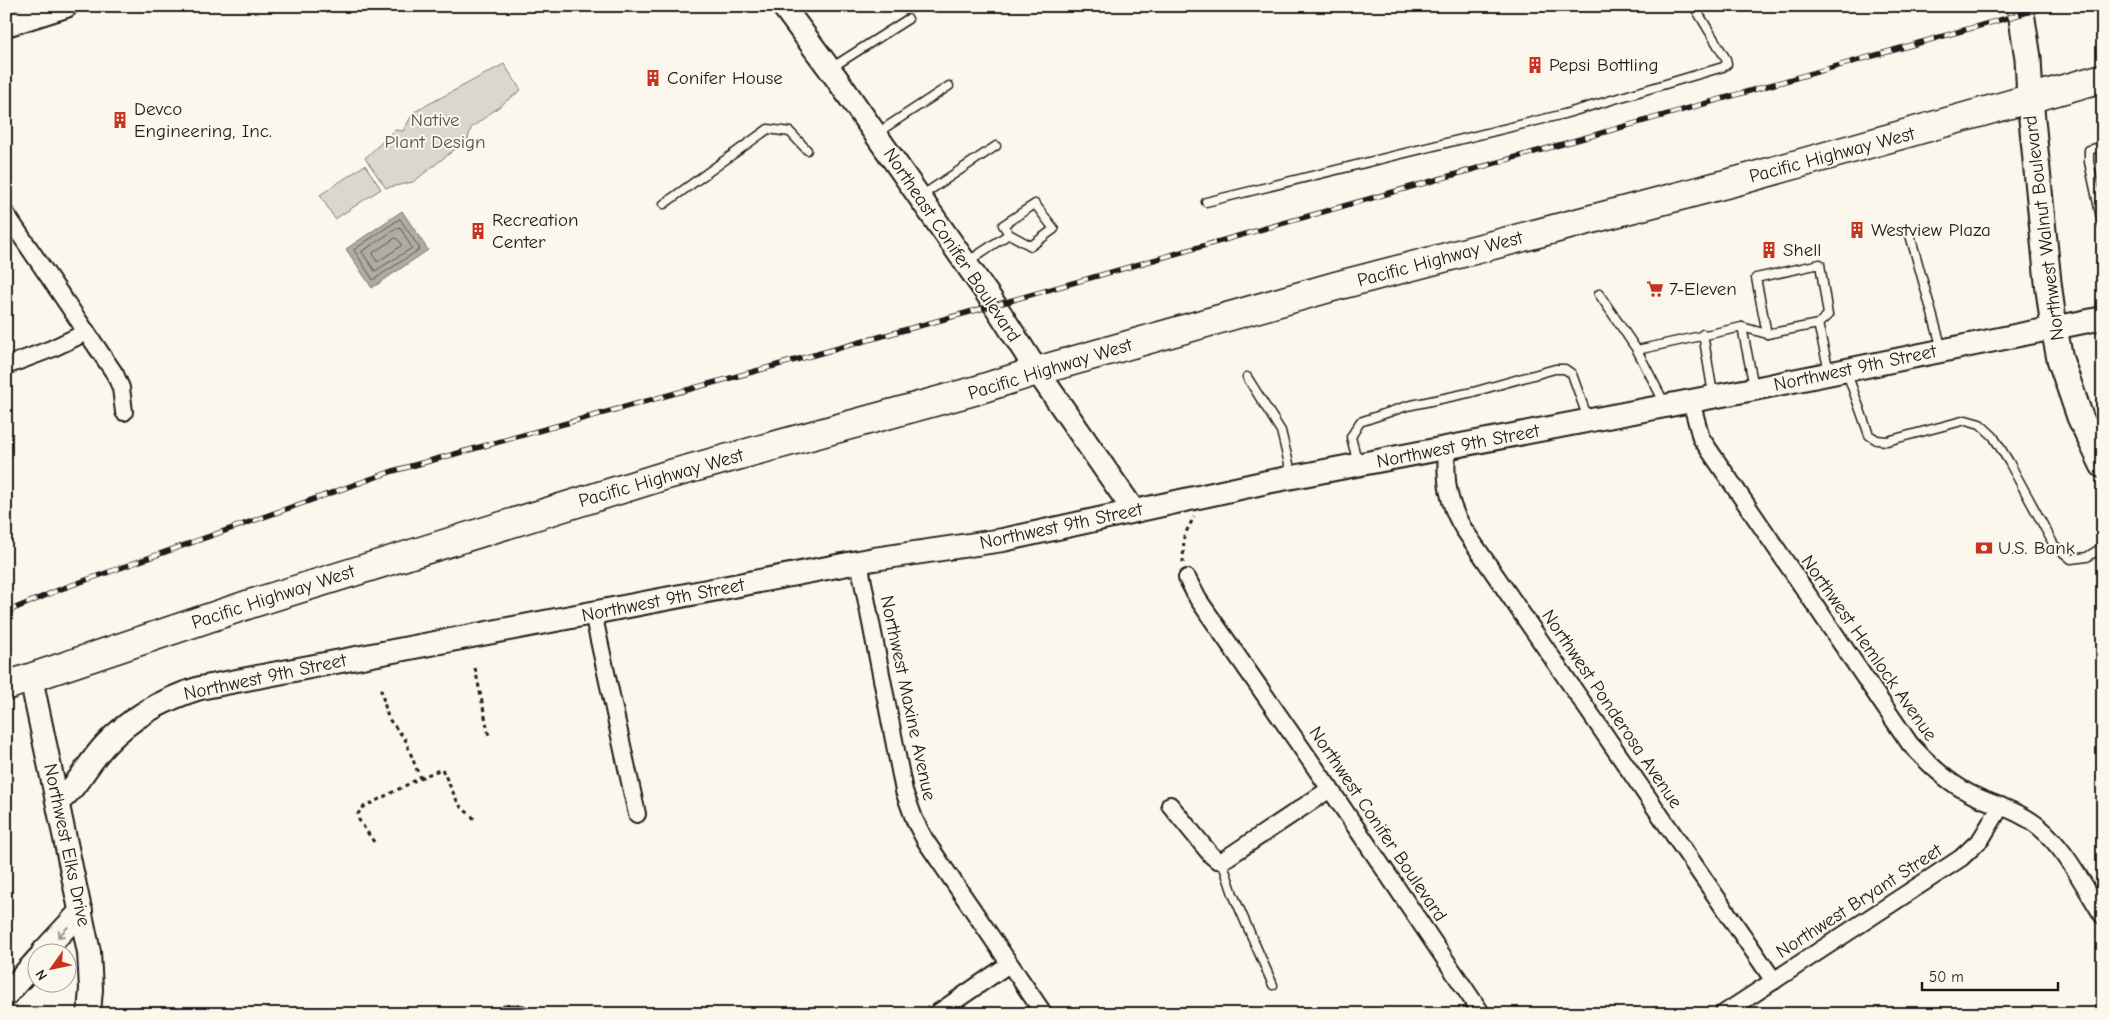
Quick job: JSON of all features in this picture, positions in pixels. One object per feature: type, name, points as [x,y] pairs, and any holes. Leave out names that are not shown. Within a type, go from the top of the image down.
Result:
[{"type":"highway","name":"Pacific Highway West","points":[[19,682],[250,604],[667,475],[974,392],[1037,371],[1336,286],[1741,180],[2103,78]]},
{"type":"main road","name":"Northwest Walnut Boulevard","points":[[2021,10],[2028,58],[2030,100],[2054,328],[2060,359],[2080,417],[2103,465]]},
{"type":"street","points":[[6,25],[66,6]]},
{"type":"street","name":"Northeast Conifer Boulevard","points":[[789,8],[1134,511]]},
{"type":"street","points":[[6,214],[115,374],[121,388],[124,412]]},
{"type":"street","name":"Northwest 9th Street","points":[[58,802],[78,782],[104,746],[134,720],[160,703],[179,694],[200,688],[859,562],[1003,540],[1197,497],[1754,389],[2103,318]]},
{"type":"street","points":[[6,366],[87,332]]},
{"type":"street","name":"Northwest Hemlock Avenue","points":[[1691,401],[1701,438],[1910,744],[1943,776],[1970,793],[2022,815],[2038,826],[2060,848],[2103,916]]},
{"type":"street","name":"Northwest Ponderosa Avenue","points":[[1447,449],[1446,476],[1449,499],[1463,528],[1774,981]]},
{"type":"street","name":"Northwest Maxine Avenue","points":[[859,562],[904,790],[915,821],[1044,1014]]},
{"type":"street","name":"Northwest Conifer Boulevard","points":[[1187,578],[1198,599],[1330,789],[1482,1014]]},
{"type":"street","points":[[593,613],[637,814]]},
{"type":"street","name":"Northwest Elks Drive","points":[[19,682],[58,802],[89,952],[91,988],[89,1014]]},
{"type":"street","points":[[1170,805],[1211,855],[1222,862],[1330,789]]},
{"type":"street","name":"Northwest Bryant Street","points":[[1723,1014],[1961,858],[1981,839],[2001,806]]},
{"type":"street","points":[[52,942],[81,912]]},
{"type":"street","points":[[936,1014],[1009,964]]},
{"type":"street","points":[[6,995],[28,970]]},
{"type":"street","points":[[507,1014],[521,1014]]},
{"type":"lane","points":[[1206,202],[1554,117],[1722,67],[1727,64],[1726,59],[1694,6]]},
{"type":"lane","points":[[830,69],[908,19]]},
{"type":"lane","points":[[875,134],[949,86]]},
{"type":"lane","points":[[664,204],[768,129],[790,132],[807,150]]},
{"type":"lane","points":[[919,197],[996,146]]},
{"type":"lane","points":[[2103,146],[2089,150],[2089,162],[2103,226]]},
{"type":"lane","points":[[1035,204],[1054,229],[1031,246],[1008,234],[1003,225],[1035,204]]},
{"type":"lane","points":[[965,263],[1008,234]]},
{"type":"lane","points":[[1910,235],[1942,351]]},
{"type":"lane","points":[[1637,350],[1742,326],[1766,334],[1818,324],[1828,315],[1820,264],[1756,278],[1766,334]]},
{"type":"lane","points":[[1599,294],[1637,350],[1666,406]]},
{"type":"lane","points":[[1818,324],[1838,372],[1869,435],[1877,440],[1887,441],[1966,420],[1980,424],[1993,436],[2009,462],[2054,545],[2071,559],[2087,558],[2103,547]]},
{"type":"lane","points":[[1742,326],[1754,389]]},
{"type":"lane","points":[[1703,334],[1714,396]]},
{"type":"lane","points":[[1358,465],[1351,437],[1360,422],[1407,406],[1473,392],[1555,369],[1565,369],[1572,374],[1589,421]]},
{"type":"lane","points":[[1247,377],[1281,431],[1292,478]]},
{"type":"lane","points":[[1222,862],[1233,894],[1273,985]]},
{"type":"path","points":[[1187,578],[1182,559],[1184,536],[1194,520],[1197,497]]},
{"type":"path","points":[[475,668],[489,736]]},
{"type":"path","points":[[380,686],[388,718],[405,740],[420,778]]},
{"type":"path","points":[[374,842],[359,820],[358,814],[362,808],[420,778],[442,769],[458,805],[476,820]]},
{"type":"green space","name":"Native Plant Design","points":[[504,64],[521,90],[471,128],[468,139],[413,182],[386,188],[365,158],[395,130],[403,131],[414,112]]},
{"type":"green space","points":[[365,165],[381,189],[335,219],[320,195]]},
{"type":"water","points":[[402,211],[428,250],[372,288],[346,249]]},
{"type":"railway","points":[[6,612],[61,589],[393,471],[995,305],[2049,6]]},
{"type":"place","name":"Pepsi Bottling","points":[[1535,65]]},
{"type":"place","name":"Conifer House","points":[[653,78]]},
{"type":"place","name":"Devco Engineering, Inc.","points":[[120,120]]},
{"type":"place","name":"Westview Plaza","points":[[1857,230]]},
{"type":"place","name":"Recreation Center","points":[[478,231]]},
{"type":"place","name":"Shell","points":[[1769,250]]},
{"type":"place","name":"7-Eleven","points":[[1655,289]]},
{"type":"place","name":"U.S. Bank","points":[[1984,548]]}]
